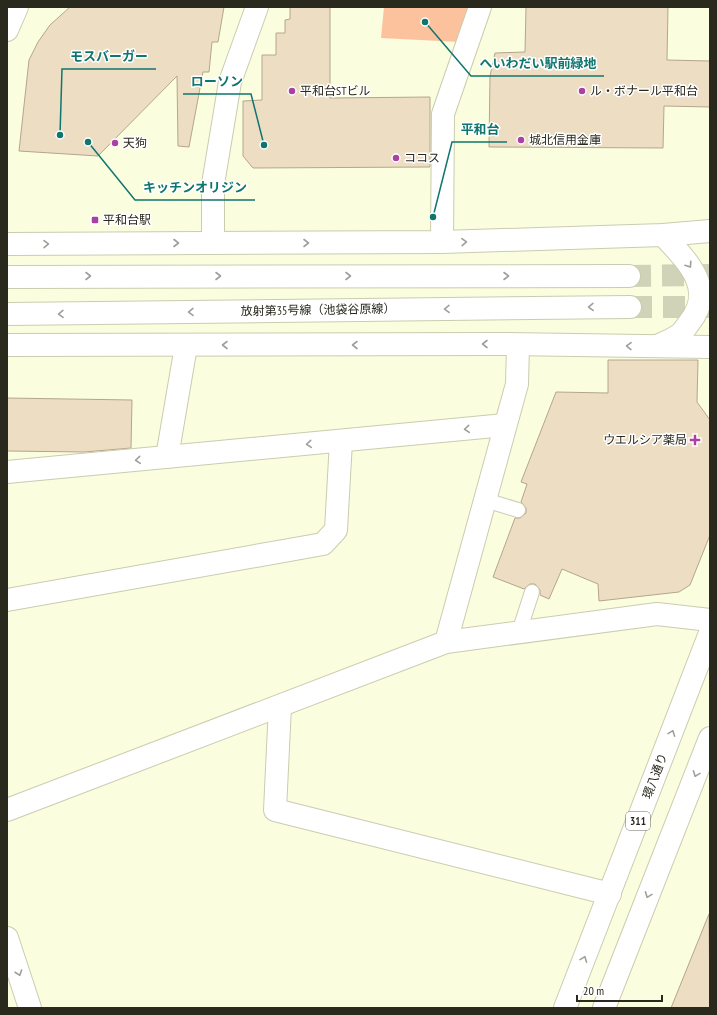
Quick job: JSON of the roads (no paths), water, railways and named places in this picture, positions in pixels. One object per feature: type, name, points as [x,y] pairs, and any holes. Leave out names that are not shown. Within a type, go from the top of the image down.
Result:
[{"type":"main road","points":[[213,243],[213,184],[230,82],[257,7]]},
{"type":"main road","points":[[442,242],[443,114],[480,7]]},
{"type":"main road","points":[[7,244],[442,242],[663,235],[710,230]]},
{"type":"main road","points":[[656,346],[680,335],[696,315],[701,302],[700,286],[689,263],[663,235]]},
{"type":"main road","points":[[7,277],[629,276]]},
{"type":"main road","name":"放射第35号線（池袋谷原線）","points":[[7,314],[630,307]]},
{"type":"main road","points":[[7,345],[518,345],[710,347]]},
{"type":"main road","points":[[446,642],[517,384],[518,345]]},
{"type":"main road","points":[[167,458],[186,346]]},
{"type":"main road","points":[[7,472],[506,425]]},
{"type":"main road","points":[[7,600],[323,544],[336,530],[341,441]]},
{"type":"main road","points":[[7,810],[446,642],[657,614],[710,620]]},
{"type":"main road","name":"環八通り","points":[[565,1008],[710,633]]},
{"type":"main road","points":[[280,706],[275,810],[610,894]]},
{"type":"main road","points":[[604,1008],[710,738]]},
{"type":"main road","points":[[7,938],[30,1008]]},
{"type":"lane","points":[[485,500],[518,510]]},
{"type":"lane","points":[[519,632],[532,592]]},
{"type":"tunnel","points":[[629,276],[710,275]]},
{"type":"tunnel","points":[[630,307],[710,307]]},
{"type":"place","name":"へいわだい駅前緑地","points":[[425,22]]},
{"type":"place","name":"平和台STビル","points":[[292,91]]},
{"type":"place","name":"ル・ボナール平和台","points":[[582,91]]},
{"type":"place","name":"モスバーガー","points":[[60,135]]},
{"type":"place","name":"城北信用金庫","points":[[521,140]]},
{"type":"place","name":"キッチンオリジン","points":[[88,142]]},
{"type":"place","name":"天狗","points":[[115,143]]},
{"type":"place","name":"ローソン","points":[[264,145]]},
{"type":"place","name":"ココス","points":[[396,158]]},
{"type":"place","name":"平和台","points":[[433,217]]},
{"type":"place","name":"平和台駅","points":[[95,220]]},
{"type":"place","name":"ウエルシア薬局","points":[[695,440]]}]
